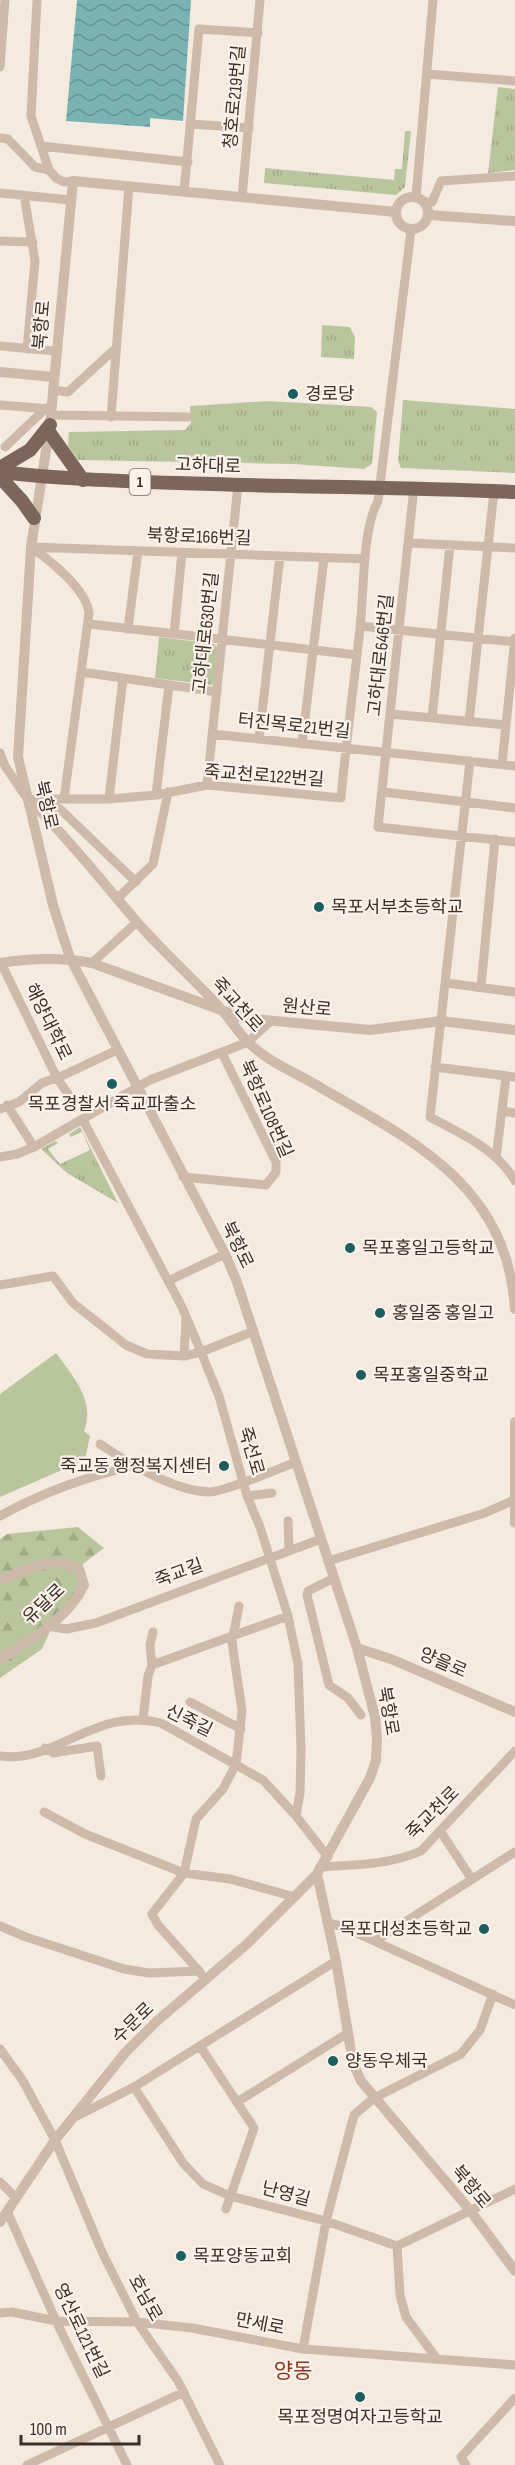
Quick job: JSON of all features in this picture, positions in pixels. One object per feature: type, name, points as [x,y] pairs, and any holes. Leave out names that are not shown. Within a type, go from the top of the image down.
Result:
[{"type":"main road","points":[[0,470],[30,450],[49,418],[84,480]]},
{"type":"main road","name":"고하대로","points":[[0,470],[42,477],[84,480],[414,487],[515,492]]},
{"type":"main road","points":[[0,477],[34,518]]},
{"type":"street","points":[[0,66],[5,0]]},
{"type":"street","points":[[37,0],[31,116],[49,170],[56,178],[64,182],[129,186],[396,212]]},
{"type":"street","name":"청호로219번길","points":[[242,197],[261,0]]},
{"type":"street","points":[[429,215],[420,199],[433,0]]},
{"type":"street","points":[[184,192],[199,29],[258,33]]},
{"type":"street","points":[[427,74],[515,81]]},
{"type":"street","points":[[191,124],[249,128]]},
{"type":"street","points":[[0,138],[9,139],[35,167],[49,170]]},
{"type":"street","points":[[41,146],[188,162]]},
{"type":"street","points":[[411,230],[400,223],[396,212],[400,202],[404,199],[432,202],[441,181],[515,176]]},
{"type":"street","name":"북항로","points":[[73,181],[53,390],[31,547],[18,757],[53,905],[70,958],[225,1254],[254,1331],[357,1648],[375,1716],[377,1756],[370,1778],[319,1870],[356,2071],[374,2098],[470,2209],[515,2271]]},
{"type":"street","points":[[111,417],[129,186]]},
{"type":"street","points":[[0,193],[71,200]]},
{"type":"street","points":[[24,195],[35,261],[27,348]]},
{"type":"street","points":[[429,215],[515,221]]},
{"type":"street","points":[[411,230],[422,226],[429,215]]},
{"type":"street","points":[[346,749],[365,559],[373,510],[378,501],[380,488],[411,230]]},
{"type":"street","points":[[0,242],[33,243]]},
{"type":"street","points":[[0,346],[56,351]]},
{"type":"street","points":[[53,390],[68,392],[116,348]]},
{"type":"street","points":[[0,372],[54,377]]},
{"type":"street","points":[[0,405],[49,418],[188,417]]},
{"type":"street","points":[[5,447],[49,418]]},
{"type":"street","name":"고하대로630번길","points":[[207,785],[238,485]]},
{"type":"street","name":"고하대로646번길","points":[[414,487],[410,543],[378,827],[461,836]]},
{"type":"street","points":[[469,722],[494,491]]},
{"type":"street","points":[[410,543],[515,548]]},
{"type":"street","points":[[432,718],[450,545]]},
{"type":"street","points":[[31,547],[53,562],[87,603],[89,624],[64,799]]},
{"type":"street","name":"북항로166번길","points":[[31,547],[365,559]]},
{"type":"street","points":[[128,629],[138,551]]},
{"type":"street","points":[[174,634],[182,553]]},
{"type":"street","points":[[259,739],[280,556]]},
{"type":"street","points":[[302,744],[324,558]]},
{"type":"street","points":[[89,624],[357,655]]},
{"type":"street","points":[[360,627],[515,642]]},
{"type":"street","points":[[502,764],[515,637]]},
{"type":"street","points":[[82,672],[217,692]]},
{"type":"street","points":[[109,800],[123,678]]},
{"type":"street","points":[[156,795],[169,685]]},
{"type":"street","points":[[391,714],[506,725]]},
{"type":"street","name":"터진목로21번길","points":[[212,734],[515,766]]},
{"type":"street","name":"죽교천로122번길","points":[[28,799],[109,800],[156,795],[207,785],[341,798],[346,749]]},
{"type":"street","points":[[0,753],[5,766],[28,799],[60,809],[136,882]]},
{"type":"street","points":[[470,761],[430,1117],[479,1145],[496,1158],[515,1181]]},
{"type":"street","points":[[118,898],[153,864],[168,792]]},
{"type":"street","points":[[383,792],[515,808]]},
{"type":"street","name":"죽교천로","points":[[28,799],[50,820],[137,922],[220,1008],[248,1042],[278,1065],[317,1085],[381,1124],[448,1169],[474,1198],[505,1251],[514,1288],[515,1309]]},
{"type":"street","points":[[461,836],[515,842]]},
{"type":"street","points":[[481,987],[495,840]]},
{"type":"street","points":[[92,963],[137,922]]},
{"type":"street","name":"해양대학로","points":[[68,1094],[57,1078],[0,963],[29,959],[70,958]]},
{"type":"street","name":"원산로","points":[[70,958],[92,963],[243,1018],[370,1030],[441,1021],[515,1030]]},
{"type":"street","points":[[446,983],[515,992]]},
{"type":"street","points":[[222,1053],[248,1042],[271,1021]]},
{"type":"street","points":[[34,1147],[4,1107],[19,1102],[42,1083],[117,1050]]},
{"type":"street","name":"북항로108번길","points":[[0,1156],[16,1154],[34,1147],[150,1080],[222,1053],[276,1162],[276,1172],[266,1185],[183,1177]]},
{"type":"street","points":[[435,1068],[511,1077],[502,1111],[496,1158]]},
{"type":"street","points":[[502,1111],[515,1113]]},
{"type":"street","name":"죽선로","points":[[83,1120],[186,1316],[201,1352],[219,1396],[247,1496],[260,1527],[288,1616],[298,1664],[300,1793],[296,1816]]},
{"type":"street","points":[[168,1281],[225,1254]]},
{"type":"street","points":[[0,1285],[53,1276],[73,1304],[126,1345],[147,1354],[184,1356],[201,1352],[254,1331]]},
{"type":"street","points":[[184,1356],[186,1316]]},
{"type":"street","points":[[515,1422],[515,1523]]},
{"type":"street","points":[[100,1444],[133,1466],[187,1488],[208,1492],[243,1482],[296,1462]]},
{"type":"street","points":[[0,1516],[66,1484],[133,1466]]},
{"type":"street","points":[[247,1496],[272,1493]]},
{"type":"street","points":[[328,1561],[485,1513],[514,1495]]},
{"type":"street","points":[[288,1521],[289,1551]]},
{"type":"street","name":"죽교길","points":[[47,1626],[66,1629],[96,1623],[321,1539]]},
{"type":"street","name":"유달로","points":[[0,1580],[48,1563],[72,1565],[79,1569],[84,1584],[77,1600],[47,1626],[0,1659]]},
{"type":"street","points":[[334,1578],[308,1591],[307,1595],[329,1685],[348,1698],[362,1715]]},
{"type":"street","points":[[202,1975],[152,1914],[184,1874],[196,1820],[223,1790],[236,1764],[241,1729],[240,1685],[232,1642],[239,1606]]},
{"type":"street","points":[[152,1665],[288,1616]]},
{"type":"street","points":[[143,1719],[148,1676],[152,1665],[150,1645],[153,1632]]},
{"type":"street","name":"양을로","points":[[357,1648],[391,1659],[515,1712]]},
{"type":"street","points":[[190,1702],[241,1729]]},
{"type":"street","name":"신죽길","points":[[0,1756],[23,1757],[112,1721],[143,1719],[161,1723],[263,1780],[296,1816],[328,1857]]},
{"type":"street","points":[[45,1748],[53,1754],[97,1746],[101,1776]]},
{"type":"street","name":"죽교천로","points":[[319,1870],[403,1858],[421,1851],[515,1751]]},
{"type":"street","points":[[44,1812],[85,1834],[184,1874],[230,1879],[296,1897]]},
{"type":"street","points":[[441,1832],[471,1878]]},
{"type":"street","points":[[375,1941],[515,1852]]},
{"type":"street","name":"수문로","points":[[0,2222],[55,2140],[136,2040],[202,1975],[247,1944],[296,1897],[319,1870]]},
{"type":"street","points":[[328,1923],[341,1926],[515,2005]]},
{"type":"street","points":[[0,1926],[26,1937],[124,1969],[149,1973],[202,1975]]},
{"type":"street","points":[[71,2119],[88,2113],[134,2087],[336,1961]]},
{"type":"street","points":[[303,2349],[326,2221],[352,2118],[357,2111],[374,2098],[461,2054],[480,2030],[493,1994]]},
{"type":"street","points":[[237,2102],[348,2033]]},
{"type":"street","points":[[200,2046],[254,2128],[226,2209]]},
{"type":"street","name":"호남로","points":[[0,2049],[23,2081],[55,2140],[102,2252],[137,2322],[184,2392],[220,2465]]},
{"type":"street","name":"난영길","points":[[134,2087],[192,2174],[210,2188],[230,2196],[326,2221],[397,2246]]},
{"type":"street","points":[[0,2182],[15,2197]]},
{"type":"street","points":[[437,2359],[406,2317],[400,2295],[397,2246],[515,2189]]},
{"type":"street","name":"영산로121번길","points":[[7,2211],[56,2321],[127,2465]]},
{"type":"street","name":"만세로","points":[[0,2313],[12,2312],[56,2321],[137,2322],[192,2328],[303,2349],[515,2365]]},
{"type":"street","points":[[27,2465],[184,2392]]},
{"type":"street","points":[[466,2465],[461,2457],[515,2398]]},
{"type":"green space","points":[[498,87],[515,89],[515,170],[488,173]]},
{"type":"green space","points":[[405,131],[411,131],[405,187],[396,195],[264,183],[265,168],[394,180],[395,169],[402,169]]},
{"type":"green space","points":[[322,325],[350,327],[355,337],[354,359],[321,357]]},
{"type":"green space","points":[[403,400],[515,409],[515,473],[401,468],[398,461]]},
{"type":"green space","points":[[268,401],[371,407],[377,412],[372,464],[364,469],[293,464],[78,460],[68,446],[69,432],[185,430],[191,423],[190,406]]},
{"type":"green space","points":[[159,637],[214,644],[218,648],[215,683],[212,685],[155,678]]},
{"type":"green space","points":[[80,1127],[118,1203],[67,1173],[41,1149],[55,1141],[58,1143],[48,1149],[60,1164],[90,1150],[82,1132],[71,1137],[69,1134]]},
{"type":"green space","points":[[56,1353],[75,1380],[85,1400],[87,1420],[84,1431],[90,1436],[85,1460],[0,1497],[0,1394]]},
{"type":"green space","points":[[78,1527],[104,1548],[83,1564],[83,1596],[55,1620],[42,1649],[0,1678],[0,1539],[7,1534]]},
{"type":"water","points":[[77,0],[191,0],[183,121],[150,118],[150,127],[66,121]]},
{"type":"place","name":"경로당","points":[[293,394]]},
{"type":"place","name":"목포서부초등학교","points":[[319,907]]},
{"type":"place","name":"목포경찰서 죽교파출소","points":[[112,1084]]},
{"type":"place","name":"목포홍일고등학교","points":[[350,1248]]},
{"type":"place","name":"홍일중 홍일고","points":[[380,1313]]},
{"type":"place","name":"목포홍일중학교","points":[[361,1375]]},
{"type":"place","name":"죽교동 행정복지센터","points":[[224,1466]]},
{"type":"place","name":"목포대성초등학교","points":[[484,1929]]},
{"type":"place","name":"양동우체국","points":[[333,2061]]},
{"type":"place","name":"목포양동교회","points":[[181,2256]]},
{"type":"place","name":"목포정명여자고등학교","points":[[360,2397]]},
{"type":"district","name":"양동","points":[[293,2371]]}]
